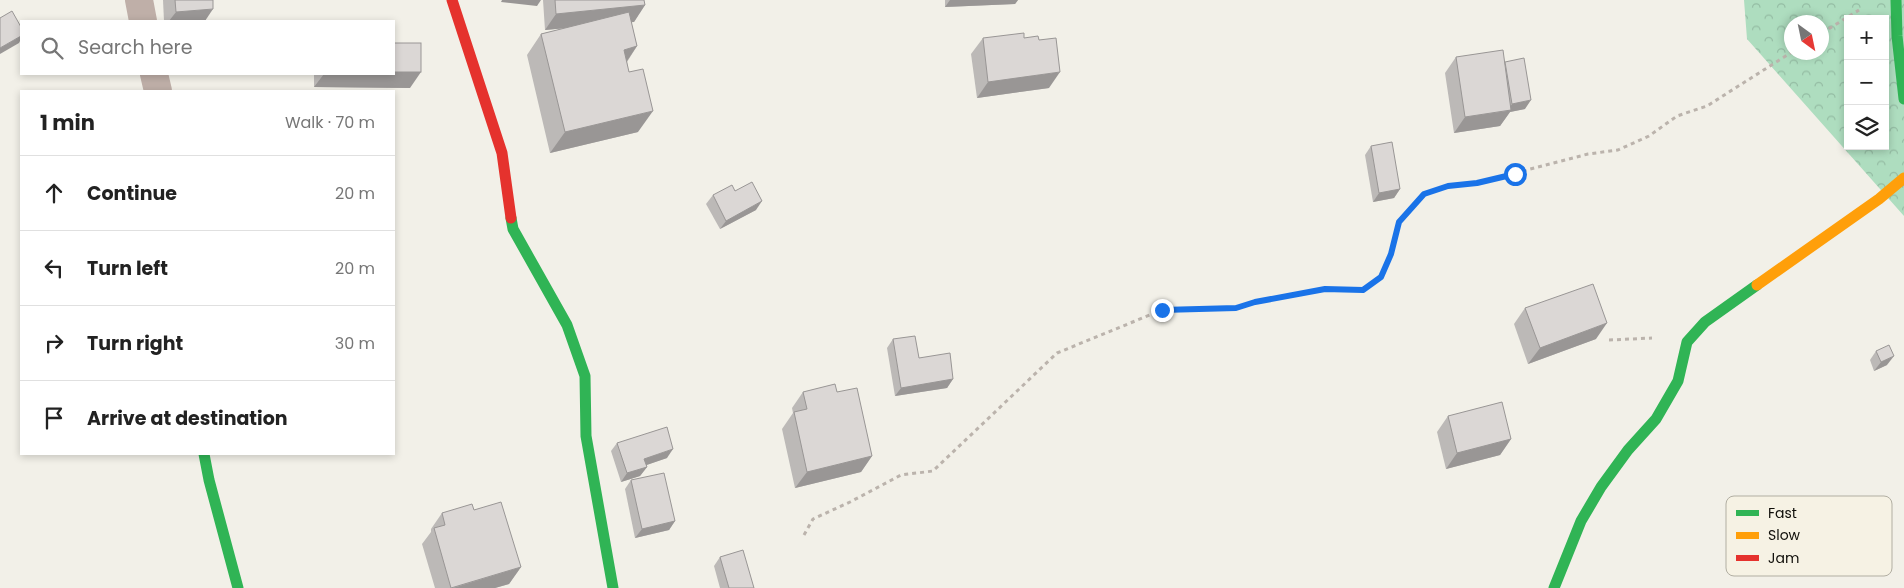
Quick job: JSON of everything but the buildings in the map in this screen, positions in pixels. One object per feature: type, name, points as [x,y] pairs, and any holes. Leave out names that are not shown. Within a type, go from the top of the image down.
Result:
[{"type":"street","points":[[139,0],[143,20]]},
{"type":"street","points":[[452,0],[502,153],[513,229],[567,325],[585,376],[586,436],[609,586]]},
{"type":"street","points":[[1896,0],[1898,57],[1902,73],[1901,89],[1904,99]]},
{"type":"street","points":[[154,75],[158,90]]},
{"type":"street","points":[[1554,588],[1581,521],[1601,487],[1628,450],[1656,419],[1678,381],[1687,342],[1705,322],[1879,200],[1904,178]]},
{"type":"street","points":[[204,455],[238,588]]},
{"type":"path","points":[[1829,29],[1861,8]]},
{"type":"path","points":[[804,536],[813,519],[901,475],[934,470],[1057,352],[1162,310],[1236,308],[1255,302],[1325,289],[1363,290],[1381,277],[1391,254],[1399,222],[1424,194],[1448,186],[1477,183],[1588,154],[1618,150],[1649,136],[1677,116],[1707,106],[1784,57]]},
{"type":"green space","points":[[1744,0],[1904,0],[1904,216],[1845,150],[1889,150],[1889,15],[1844,15],[1844,148],[1747,39]]},
{"type":"traffic: fast","points":[[1896,0],[1897,36],[1904,99]]},
{"type":"traffic: fast","points":[[511,218],[513,229],[567,325],[585,376],[586,436],[613,588]]},
{"type":"traffic: fast","points":[[1554,588],[1581,521],[1601,487],[1628,450],[1656,419],[1678,381],[1687,342],[1705,322],[1757,285]]},
{"type":"traffic: fast","points":[[204,455],[238,588]]},
{"type":"traffic: slow","points":[[1757,285],[1879,199],[1904,178]]},
{"type":"traffic: jam","points":[[452,0],[502,153],[511,218]]},
{"type":"route","points":[[1162,310],[1236,308],[1255,302],[1325,289],[1363,290],[1381,277],[1391,254],[1399,222],[1424,194],[1448,186],[1477,183],[1515,174]]}]
